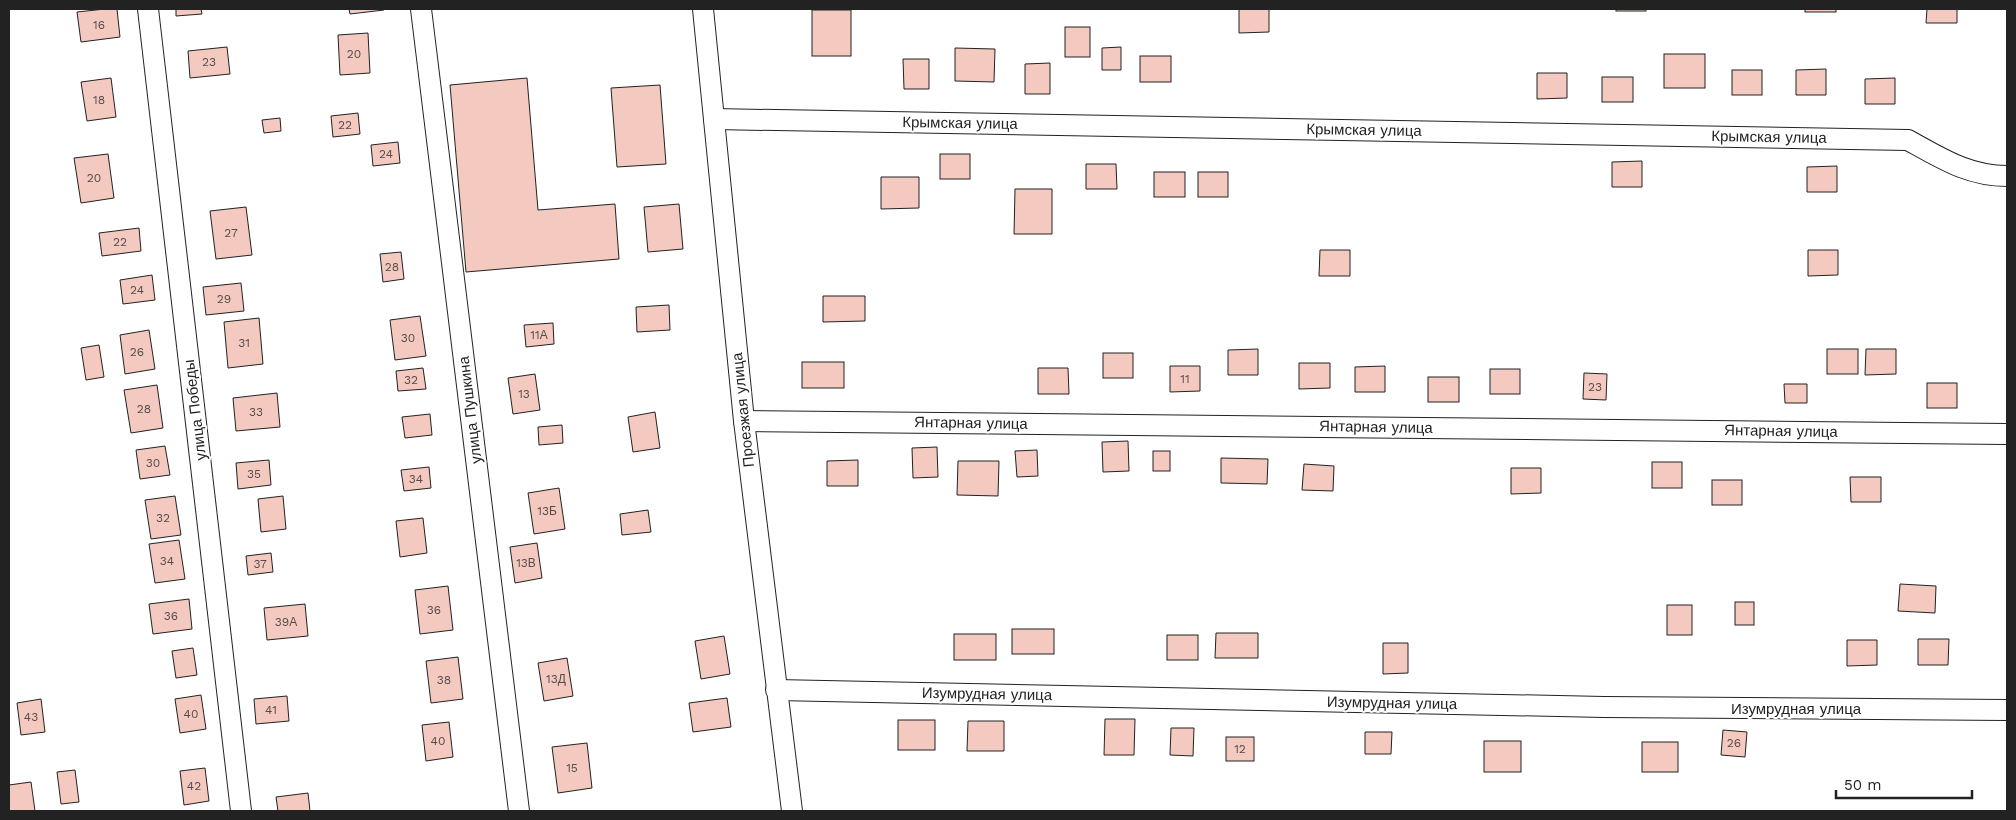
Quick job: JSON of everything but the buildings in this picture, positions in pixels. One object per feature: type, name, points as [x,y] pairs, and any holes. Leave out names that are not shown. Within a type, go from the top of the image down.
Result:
[{"type":"street","name":"улица Победы","points":[[148,9],[241,811]]},
{"type":"street","name":"улица Пушкина","points":[[421,9],[519,811]]},
{"type":"street","name":"Проезжая улица","points":[[703,9],[744,421],[792,811]]},
{"type":"street","name":"Крымская улица","points":[[714,119],[1908,140],[1958,166],[1987,176],[2007,176]]},
{"type":"street","name":"Янтарная улица","points":[[744,421],[2007,434]]},
{"type":"street","name":"Изумрудная улица","points":[[776,690],[1604,707],[2007,710]]}]
